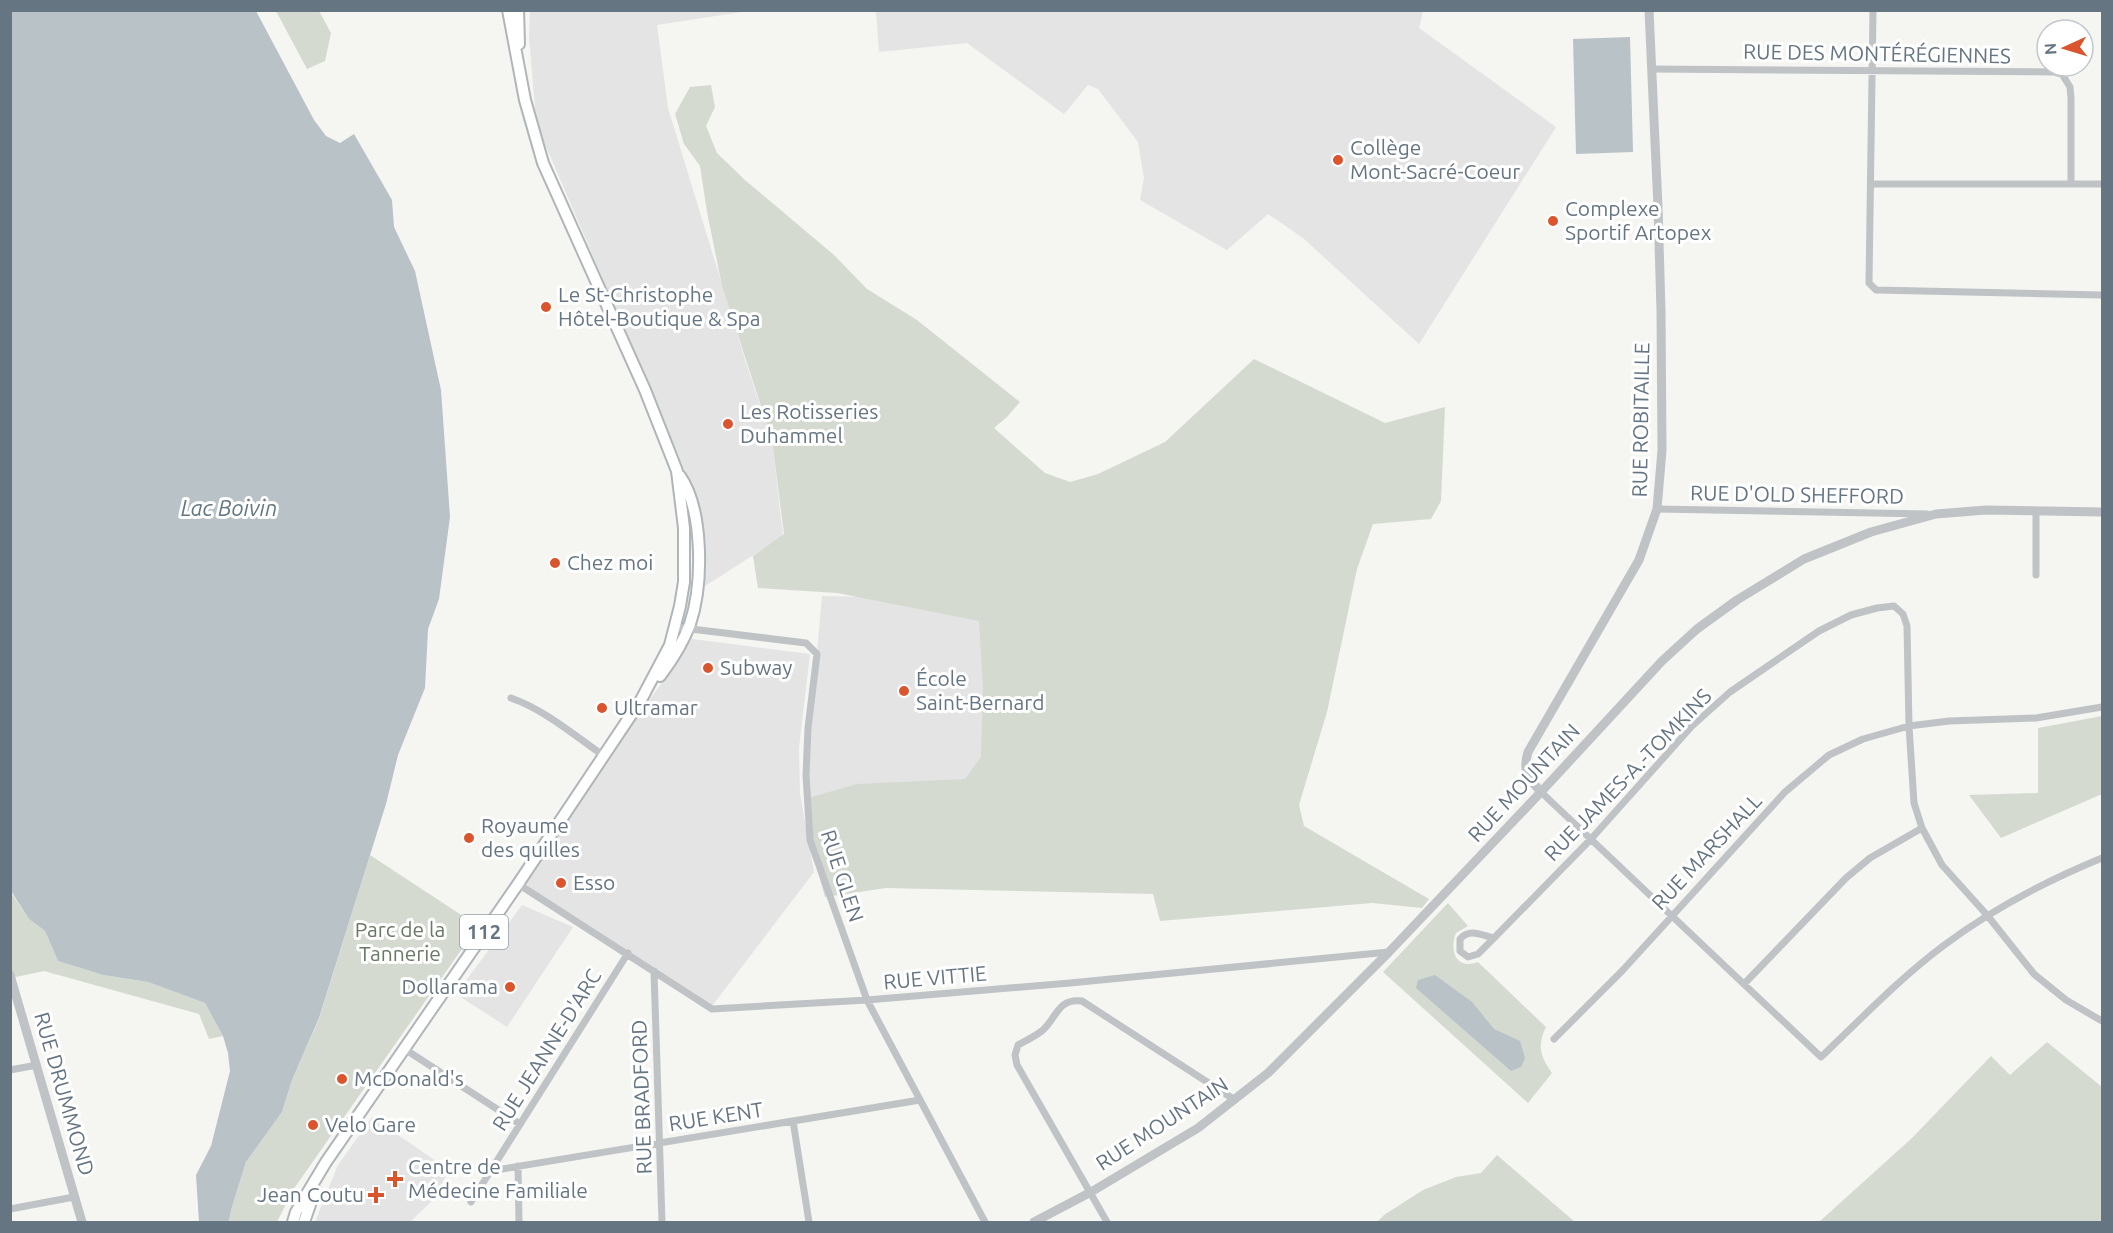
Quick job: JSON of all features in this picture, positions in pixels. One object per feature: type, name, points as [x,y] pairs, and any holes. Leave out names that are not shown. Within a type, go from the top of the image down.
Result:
[{"type":"main road","name":"112","points":[[295,1217],[322,1170],[403,1048],[518,884],[641,700],[663,660],[680,606],[684,573],[684,528],[677,471],[645,390],[543,163],[525,100],[508,10]]},
{"type":"main road","name":"112","points":[[518,10],[521,74]]},
{"type":"main road","points":[[641,700],[673,659],[688,628],[697,588],[696,523],[690,494],[677,471]]},
{"type":"main road","points":[[304,1222],[322,1170]]},
{"type":"main road","points":[[288,1222],[295,1217]]},
{"type":"street","name":"RUE ROBITAILLE","points":[[1541,792],[1527,775],[1524,764],[1528,752],[1639,560],[1657,509],[1662,450],[1661,323],[1649,10]]},
{"type":"street","points":[[1873,10],[1869,283],[1876,290],[2103,295]]},
{"type":"street","name":"RUE DES MONTÉRÉGIENNES","points":[[1652,69],[2054,72],[2062,74],[2070,87],[2071,98],[2071,184]]},
{"type":"street","points":[[1870,184],[2103,184]]},
{"type":"street","name":"RUE D'OLD SHEFFORD","points":[[1657,509],[1936,514]]},
{"type":"street","name":"RUE MOUNTAIN","points":[[1034,1222],[1091,1192],[1198,1128],[1268,1073],[1541,792],[1662,660],[1697,629],[1737,600],[1804,559],[1870,532],[1936,514],[1986,510],[2103,512]]},
{"type":"street","points":[[2036,511],[2036,575]]},
{"type":"street","name":"RUE JAMES-A.-TOMKINS","points":[[1494,938],[1467,933],[1460,939],[1460,951],[1468,957],[1473,957],[1494,938],[1591,839],[1692,726],[1730,692],[1819,631],[1851,615],[1877,608],[1894,606],[1903,614],[1907,626],[1909,726]]},
{"type":"street","name":"RUE GLEN","points":[[675,627],[806,643],[817,654],[808,728],[806,776],[810,840],[867,1000],[985,1222]]},
{"type":"street","points":[[510,698],[526,703],[542,712],[604,756]]},
{"type":"street","name":"RUE MARSHALL","points":[[1554,1038],[1622,971],[1785,792],[1829,755],[1863,739],[1909,726],[1949,721],[2036,718],[2103,707]]},
{"type":"street","points":[[1909,726],[1914,803],[1922,828],[1942,865],[1987,915],[2034,974],[2066,1000],[2103,1021]]},
{"type":"street","points":[[1541,792],[1821,1058],[1904,979],[1942,947],[1987,915],[2056,877],[2103,858]]},
{"type":"street","points":[[1744,984],[1845,878],[1870,858],[1922,828]]},
{"type":"street","name":"RUE VITTIE","points":[[518,884],[712,1009],[867,1000],[1070,983],[1389,951]]},
{"type":"street","name":"RUE JEANNE-D'ARC","points":[[490,1171],[628,953]]},
{"type":"street","name":"RUE BRADFORD","points":[[654,971],[662,1222]]},
{"type":"street","name":"RUE DRUMMOND","points":[[11,981],[38,1065],[82,1222]]},
{"type":"street","points":[[1107,1222],[1017,1065],[1015,1055],[1017,1045],[1043,1030],[1062,1005],[1073,1000],[1082,1001],[1235,1100]]},
{"type":"street","points":[[403,1048],[520,1124]]},
{"type":"street","points":[[10,1070],[38,1065]]},
{"type":"street","name":"RUE KENT","points":[[518,1166],[920,1100]]},
{"type":"street","points":[[793,1121],[809,1222]]},
{"type":"street","points":[[471,1202],[490,1171],[518,1166],[519,1222]]},
{"type":"street","points":[[10,1209],[75,1197]]},
{"type":"shaded area","points":[[530,11],[748,11],[657,25],[668,108],[772,440],[783,536],[702,588],[692,487],[542,137],[535,108],[529,36]]},
{"type":"shaded area","name":"Collège Mont-Sacré-Coeur","points":[[876,11],[1423,11],[1419,28],[1556,127],[1419,344],[1303,238],[1268,214],[1227,250],[1140,200],[1144,178],[1138,142],[1098,89],[1088,85],[1064,114],[967,43],[879,52]]},
{"type":"shaded area","name":"École Saint-Bernard","points":[[822,596],[996,600],[997,828],[810,840],[806,775]]},
{"type":"shaded area","points":[[692,639],[810,654],[799,748],[800,794],[814,872],[712,1006],[522,883]]},
{"type":"shaded area","points":[[522,905],[573,927],[507,1027],[456,994]]},
{"type":"shaded area","points":[[372,1117],[449,1170],[435,1198],[410,1222],[315,1222],[338,1165]]},
{"type":"green space","points":[[276,11],[319,11],[331,33],[325,61],[307,69]]},
{"type":"green space","points":[[711,85],[715,107],[706,126],[717,153],[745,180],[834,255],[867,289],[917,320],[1020,402],[994,428],[1045,473],[1070,482],[1098,474],[1165,442],[1254,359],[1385,423],[1445,407],[1441,501],[1431,519],[1373,524],[1357,569],[1327,712],[1299,805],[1304,826],[1429,899],[1422,908],[1372,903],[1160,921],[1153,894],[886,888],[825,897],[817,869],[805,799],[857,784],[965,779],[981,757],[983,687],[979,621],[837,593],[758,588],[753,556],[784,534],[772,440],[722,286],[700,166],[684,144],[675,114],[690,87]]},
{"type":"green space","points":[[2102,716],[2102,794],[2001,838],[1969,795],[2038,793],[2038,728]]},
{"type":"green space","name":"Parc de la Tannerie","points":[[370,855],[478,926],[293,1190],[277,1222],[229,1222],[246,1162],[282,1112],[292,1080],[319,1019]]},
{"type":"green space","points":[[10,891],[29,919],[45,931],[58,961],[103,975],[148,982],[205,1003],[223,1036],[209,1039],[199,1014],[44,971],[11,978]]},
{"type":"green space","points":[[1448,903],[1468,926],[1456,933],[1453,946],[1456,957],[1464,963],[1478,962],[1546,1027],[1541,1040],[1541,1051],[1552,1073],[1528,1103],[1383,972]]},
{"type":"green space","points":[[2047,1042],[2102,1087],[2102,1222],[1819,1222],[1912,1138],[1991,1056],[2010,1075]]},
{"type":"green space","points":[[1497,1155],[1575,1222],[1377,1222],[1423,1190],[1456,1177],[1481,1173]]},
{"type":"water","name":"Lac Boivin","points":[[10,11],[256,11],[314,120],[326,136],[340,143],[354,134],[392,200],[394,227],[415,271],[441,390],[450,517],[439,599],[428,629],[425,688],[398,755],[386,804],[319,1018],[292,1080],[282,1112],[246,1162],[229,1222],[199,1222],[196,1175],[211,1146],[230,1071],[223,1036],[205,1003],[148,982],[103,975],[58,961],[45,931],[29,919],[11,891]]},
{"type":"water","points":[[1630,37],[1633,152],[1576,154],[1573,39]]},
{"type":"water","points":[[1435,975],[1472,1002],[1494,1029],[1520,1041],[1525,1058],[1521,1067],[1511,1071],[1416,988],[1418,980]]},
{"type":"place","name":"Collège Mont-Sacré-Coeur","points":[[1338,160]]},
{"type":"place","name":"Complexe Sportif Artopex","points":[[1553,221]]},
{"type":"place","name":"Le St-Christophe Hôtel-Boutique & Spa","points":[[546,307]]},
{"type":"place","name":"Les Rotisseries Duhammel","points":[[728,424]]},
{"type":"place","name":"Chez moi","points":[[555,563]]},
{"type":"place","name":"Subway","points":[[708,668]]},
{"type":"place","name":"École Saint-Bernard","points":[[904,691]]},
{"type":"place","name":"Ultramar","points":[[602,708]]},
{"type":"place","name":"Royaume des quilles","points":[[469,838]]},
{"type":"place","name":"Esso","points":[[561,883]]},
{"type":"place","name":"Dollarama","points":[[510,987]]},
{"type":"place","name":"McDonald's","points":[[342,1079]]},
{"type":"place","name":"Velo Gare","points":[[313,1125]]},
{"type":"place","name":"Centre de Médecine Familiale","points":[[395,1179]]},
{"type":"place","name":"Jean Coutu","points":[[376,1195]]}]
